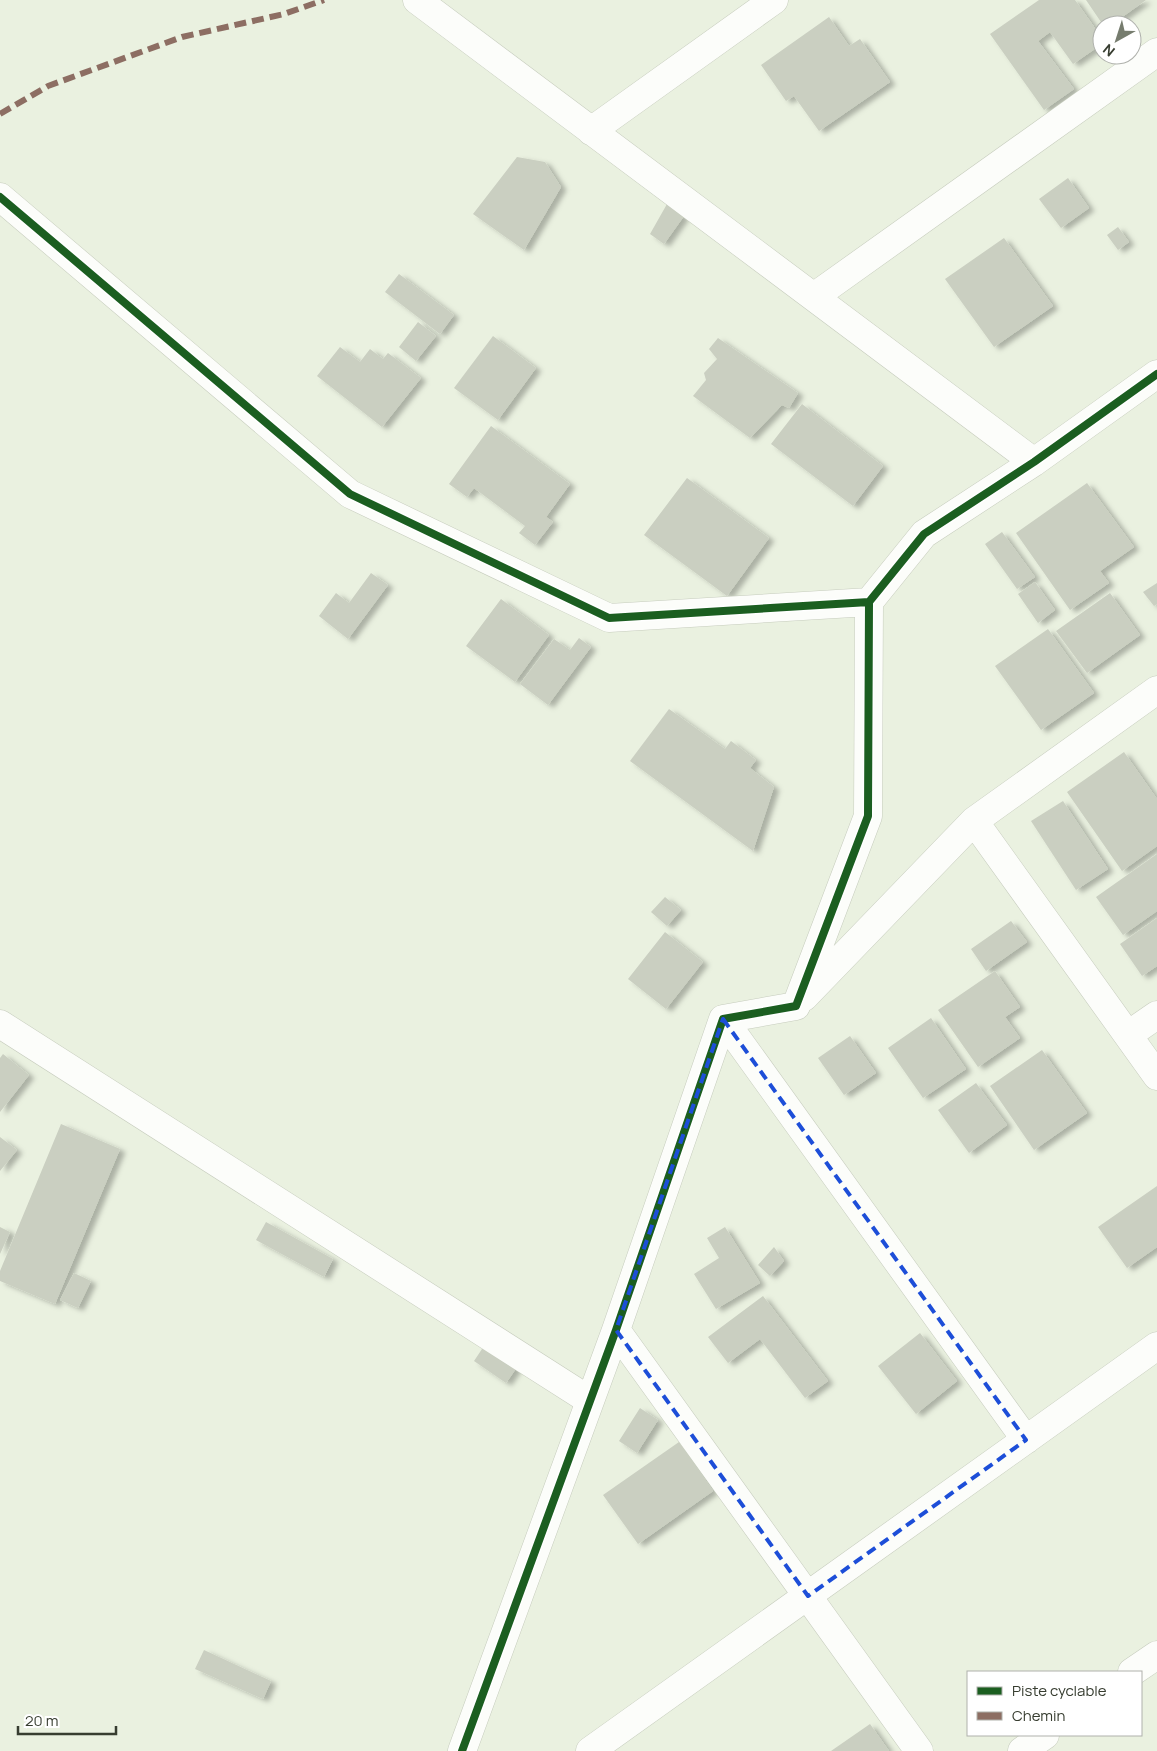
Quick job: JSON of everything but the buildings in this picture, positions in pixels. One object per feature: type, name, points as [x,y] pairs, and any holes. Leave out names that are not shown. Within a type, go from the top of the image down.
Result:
[{"type":"street","points":[[417,0],[815,296],[1034,462]]},
{"type":"street","points":[[591,131],[774,0]]},
{"type":"street","points":[[815,296],[1157,52]]},
{"type":"street","points":[[0,197],[350,494],[609,618],[869,602]]},
{"type":"street","points":[[796,1006],[868,816],[869,602],[924,534],[1034,462],[1157,374]]},
{"type":"street","points":[[723,1019],[796,1006],[974,821],[1157,690]]},
{"type":"street","points":[[974,821],[1157,1076]]},
{"type":"street","points":[[1128,1036],[1157,1015]]},
{"type":"street","points":[[462,1751],[616,1330],[723,1019]]},
{"type":"street","points":[[723,1019],[1026,1440]]},
{"type":"street","points":[[0,1024],[589,1400]]},
{"type":"street","points":[[616,1330],[919,1751]]},
{"type":"street","points":[[600,1748],[808,1596],[1157,1346]]},
{"type":"street","points":[[1133,1671],[1157,1655]]},
{"type":"street","points":[[1022,1751],[1044,1736]]},
{"type":"highlighted area","points":[[723,1019],[1026,1440],[808,1596],[616,1330]]},
{"type":"marked path","points":[[0,114],[48,86],[182,37],[284,14],[324,0]]},
{"type":"cycle path","points":[[0,197],[350,494],[609,618],[869,602]]},
{"type":"cycle path","points":[[462,1751],[616,1330],[723,1019],[796,1006],[868,816],[869,602],[924,534],[1034,462],[1157,374]]}]
